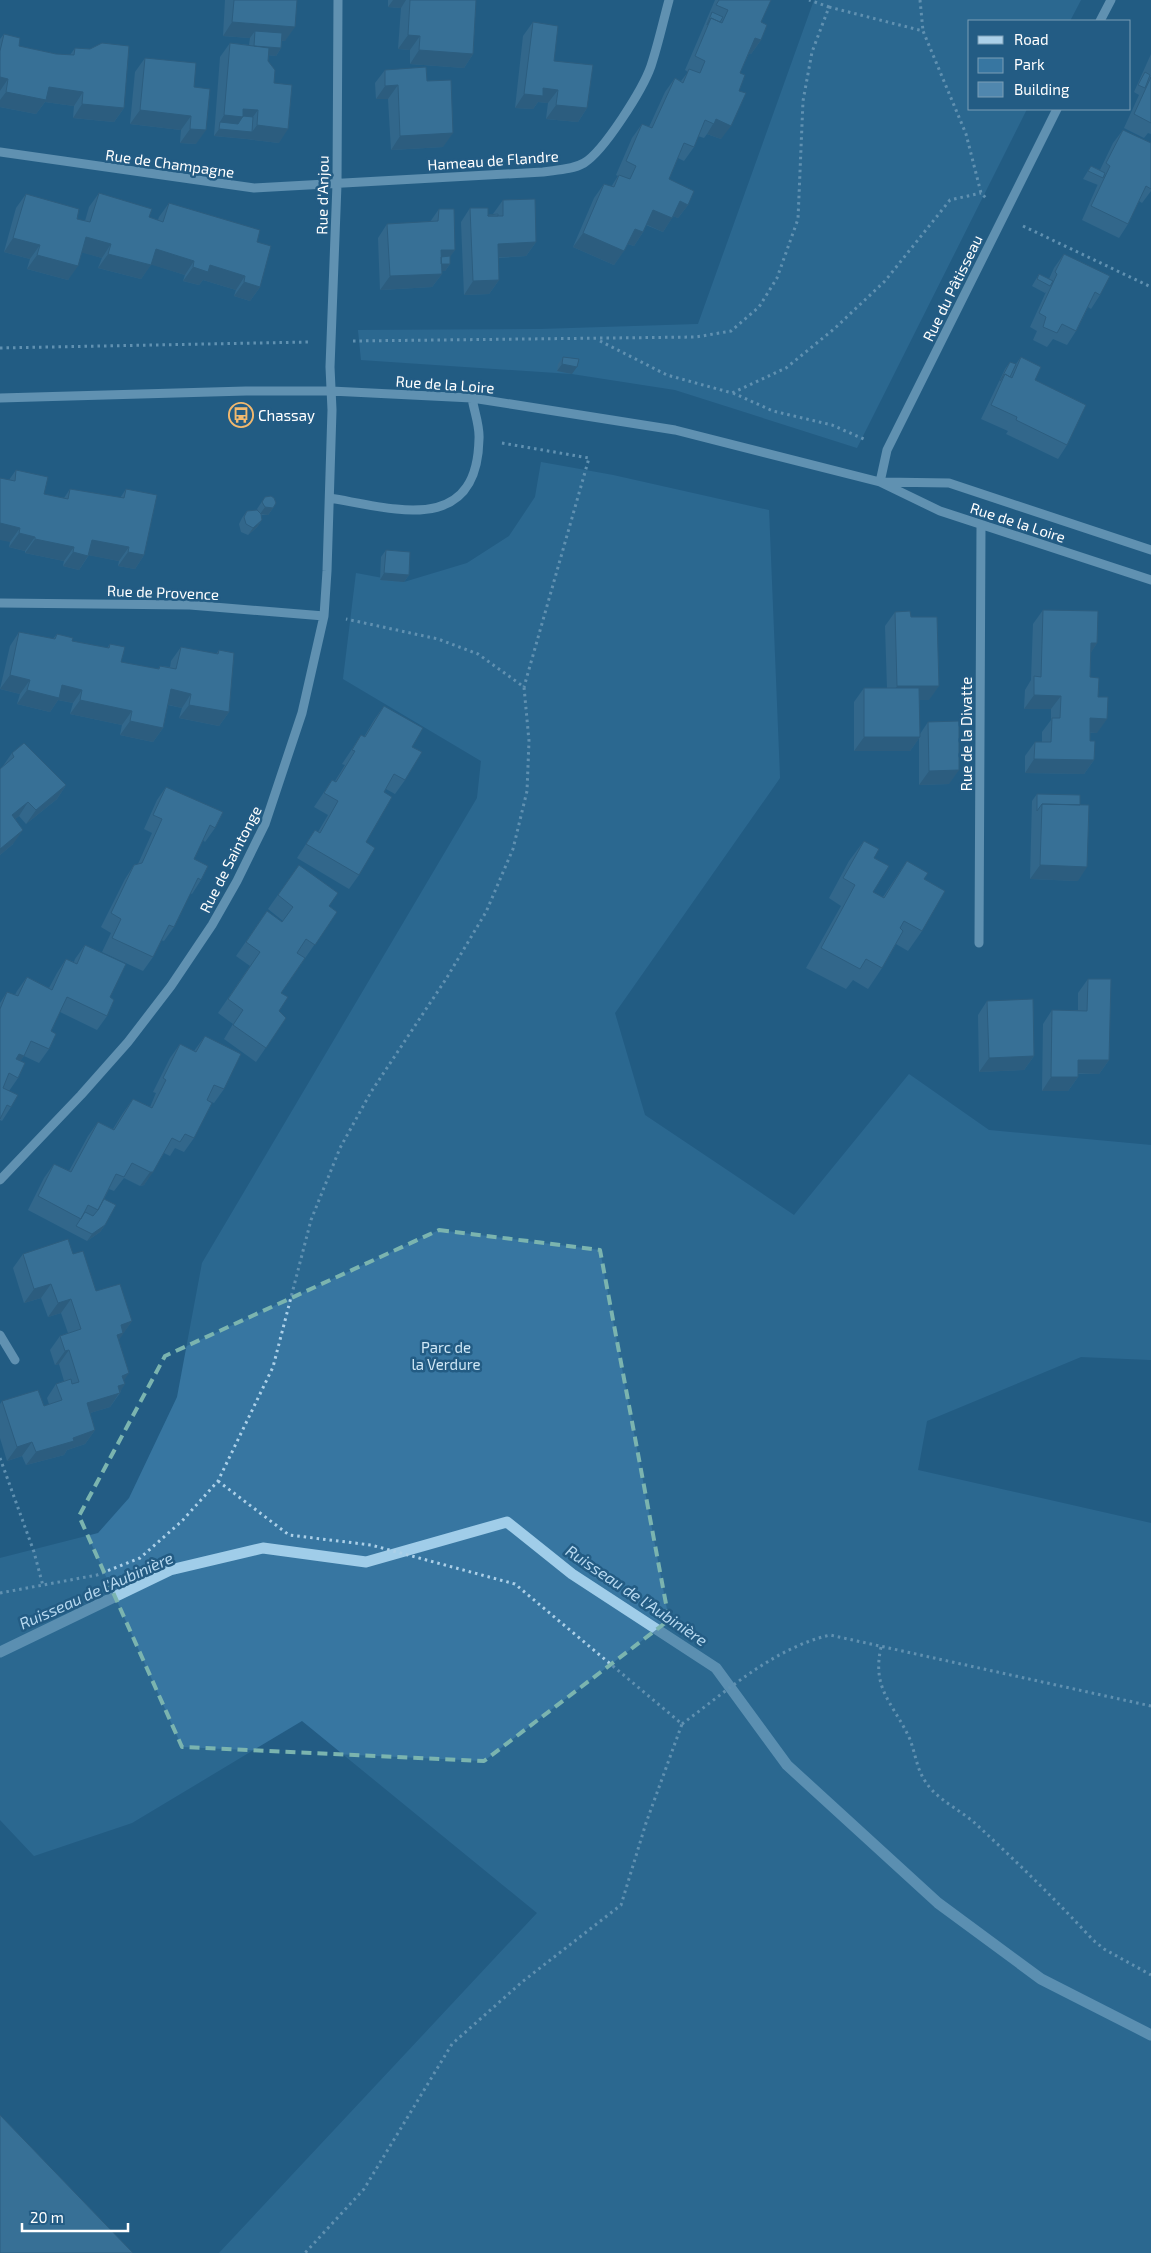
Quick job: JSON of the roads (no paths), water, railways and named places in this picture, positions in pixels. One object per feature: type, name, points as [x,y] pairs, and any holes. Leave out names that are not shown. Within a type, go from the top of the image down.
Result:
[{"type":"street","name":"Rue d'Anjou","points":[[330,391],[337,184],[338,0]]},
{"type":"street","name":"Hameau de Flandre","points":[[337,184],[543,172],[572,168],[584,163],[601,148],[623,117],[650,68],[669,0]]},
{"type":"street","points":[[1101,20],[1111,0]]},
{"type":"street","name":"Rue du Pâtisseau","points":[[880,482],[887,450],[1056,110]]},
{"type":"street","name":"Rue de Champagne","points":[[0,152],[254,188],[337,184]]},
{"type":"street","name":"Rue de la Loire","points":[[0,398],[246,391],[330,391],[472,398],[675,430],[880,482],[940,511],[1151,580]]},
{"type":"street","name":"Rue de Saintonge","points":[[0,1180],[81,1095],[128,1042],[171,986],[212,925],[237,882],[265,824],[302,713],[324,616],[330,498],[332,410],[330,391]]},
{"type":"street","points":[[330,498],[402,510],[437,509],[460,497],[474,476],[479,438],[472,398]]},
{"type":"street","name":"Rue de la Loire","points":[[880,482],[949,483],[1151,550]]},
{"type":"street","name":"Rue de la Divatte","points":[[979,943],[982,525]]},
{"type":"street","name":"Rue de Provence","points":[[0,604],[190,605],[324,616]]},
{"type":"street","points":[[0,1335],[14,1360]]},
{"type":"waterway","name":"Ruisseau de l'Aubinière","points":[[0,1652],[170,1570],[263,1548],[366,1562],[507,1522],[572,1574],[716,1668],[787,1765],[938,1903],[1041,1979],[1151,2035]]},
{"type":"place","name":"Chassay","points":[[241,415]]},
{"type":"park label","name":"Parc de la Verdure","points":[[446,1356]]}]
